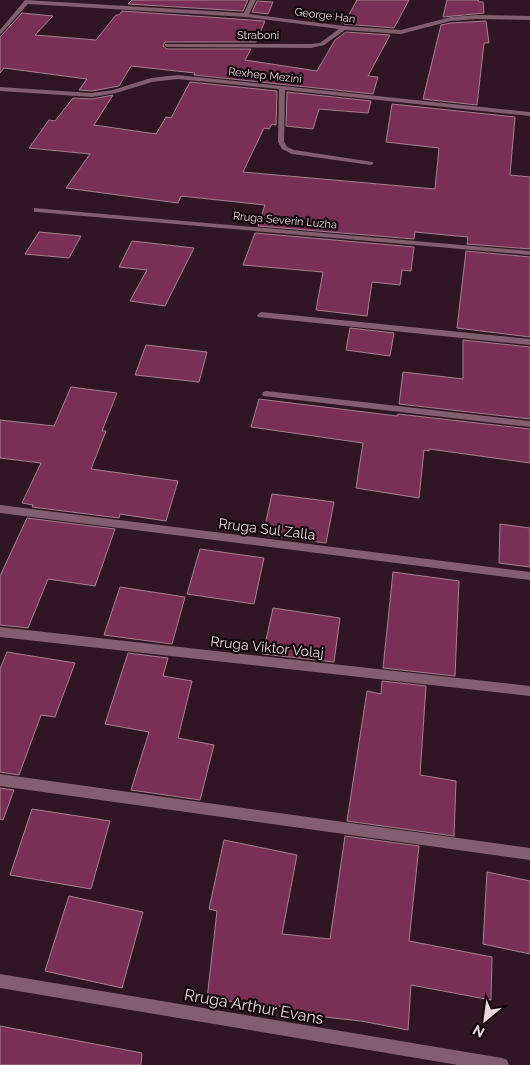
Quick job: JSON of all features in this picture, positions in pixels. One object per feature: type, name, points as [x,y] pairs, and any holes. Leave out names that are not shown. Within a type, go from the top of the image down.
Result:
[{"type":"street","points":[[246,15],[253,0]]},
{"type":"street","name":"George Han","points":[[0,33],[28,1],[246,15],[344,28],[401,32],[451,19],[477,17],[530,18]]},
{"type":"street","points":[[0,22],[9,23]]},
{"type":"street","name":"Straboni","points":[[167,45],[311,46],[322,44],[344,28]]},
{"type":"street","name":"Rexhep Mezini","points":[[0,89],[80,95],[104,94],[151,80],[178,77],[530,114]]},
{"type":"street","points":[[282,87],[281,142],[284,148],[292,152],[371,163]]},
{"type":"street","name":"Rruga Severin Luzha","points":[[38,210],[530,253]]},
{"type":"street","points":[[261,315],[530,342]]},
{"type":"street","points":[[266,394],[530,424]]},
{"type":"street","name":"Rruga Sul Zalla","points":[[0,509],[530,576]]},
{"type":"street","name":"Rruga Viktor Volaj","points":[[0,632],[530,691]]},
{"type":"street","points":[[0,780],[530,854]]},
{"type":"street","name":"Rruga Arthur Evans","points":[[0,981],[502,1065]]},
{"type":"building","points":[[132,0],[248,0],[243,11],[128,4]]},
{"type":"building","points":[[357,0],[409,0],[394,28],[344,24]]},
{"type":"building","points":[[447,0],[478,0],[483,2],[484,13],[443,17]]},
{"type":"building","points":[[257,1],[273,2],[268,14],[252,12]]},
{"type":"building","points":[[122,11],[265,21],[256,42],[165,42],[163,46],[167,49],[251,49],[245,60],[317,71],[335,40],[346,32],[390,35],[368,76],[378,77],[373,94],[194,75],[195,73],[131,66],[119,86],[92,91],[79,90],[87,79],[4,68],[0,73],[0,37],[22,13],[53,16],[35,35],[96,40],[116,15],[119,15]]},
{"type":"building","points":[[486,21],[489,43],[484,43],[477,105],[423,99],[441,25]]},
{"type":"building","points":[[190,82],[277,91],[276,125],[272,124],[269,129],[264,128],[243,172],[435,189],[439,148],[386,142],[392,104],[515,117],[510,175],[530,177],[530,249],[467,244],[468,237],[415,232],[414,239],[258,226],[265,205],[181,196],[178,203],[66,188],[90,154],[29,148],[49,120],[55,121],[73,98],[92,99],[113,95],[94,125],[156,134],[166,117],[171,118]]},
{"type":"building","points":[[287,92],[371,101],[368,113],[319,109],[313,129],[286,126]]},
{"type":"building","points":[[39,232],[81,236],[69,258],[25,254]]},
{"type":"building","points":[[255,233],[414,247],[411,271],[402,270],[400,285],[372,282],[367,316],[316,310],[323,272],[243,265]]},
{"type":"building","points":[[132,241],[194,248],[165,306],[130,301],[147,270],[119,267]]},
{"type":"building","points":[[466,251],[530,257],[530,337],[457,328]]},
{"type":"building","points":[[350,328],[394,333],[390,356],[346,350]]},
{"type":"building","points":[[463,340],[530,347],[530,419],[399,404],[403,372],[463,379]]},
{"type":"building","points":[[146,345],[207,352],[199,382],[135,375]]},
{"type":"building","points":[[71,387],[117,393],[102,431],[106,431],[91,469],[178,481],[166,521],[120,514],[119,518],[32,507],[33,505],[22,503],[41,463],[0,458],[0,420],[54,426]]},
{"type":"building","points":[[259,399],[397,416],[398,414],[530,429],[530,463],[429,449],[429,451],[424,450],[419,498],[356,488],[363,443],[251,427]]},
{"type":"building","points":[[272,494],[334,502],[326,543],[263,535]]},
{"type":"building","points":[[27,518],[115,529],[95,586],[48,579],[28,628],[0,625],[0,576]]},
{"type":"building","points":[[500,524],[530,528],[530,567],[499,563]]},
{"type":"building","points":[[200,549],[264,558],[254,604],[187,594]]},
{"type":"building","points":[[393,572],[459,581],[455,676],[383,668]]},
{"type":"building","points":[[120,587],[185,597],[172,644],[104,635]]},
{"type":"building","points":[[273,608],[340,618],[334,662],[263,654]]},
{"type":"building","points":[[7,652],[75,663],[55,717],[41,715],[19,775],[0,772],[0,669]]},
{"type":"building","points":[[128,653],[168,658],[163,676],[192,681],[178,738],[214,745],[200,800],[131,790],[149,732],[105,724]]},
{"type":"building","points":[[382,681],[426,686],[420,775],[456,781],[454,836],[347,821],[367,691],[381,694]]},
{"type":"building","points":[[0,788],[14,790],[3,820],[0,819]]},
{"type":"building","points":[[32,809],[110,821],[91,889],[10,875]]},
{"type":"building","points":[[345,836],[419,846],[409,941],[492,957],[491,1000],[411,985],[408,1030],[361,1021],[288,1013],[288,1007],[207,999],[217,911],[209,909],[224,840],[297,855],[282,934],[330,939]]},
{"type":"building","points":[[487,872],[530,881],[530,954],[483,944]]},
{"type":"building","points":[[69,896],[143,912],[122,988],[45,971]]},
{"type":"building","points":[[0,1026],[142,1053],[141,1065],[0,1065]]}]
